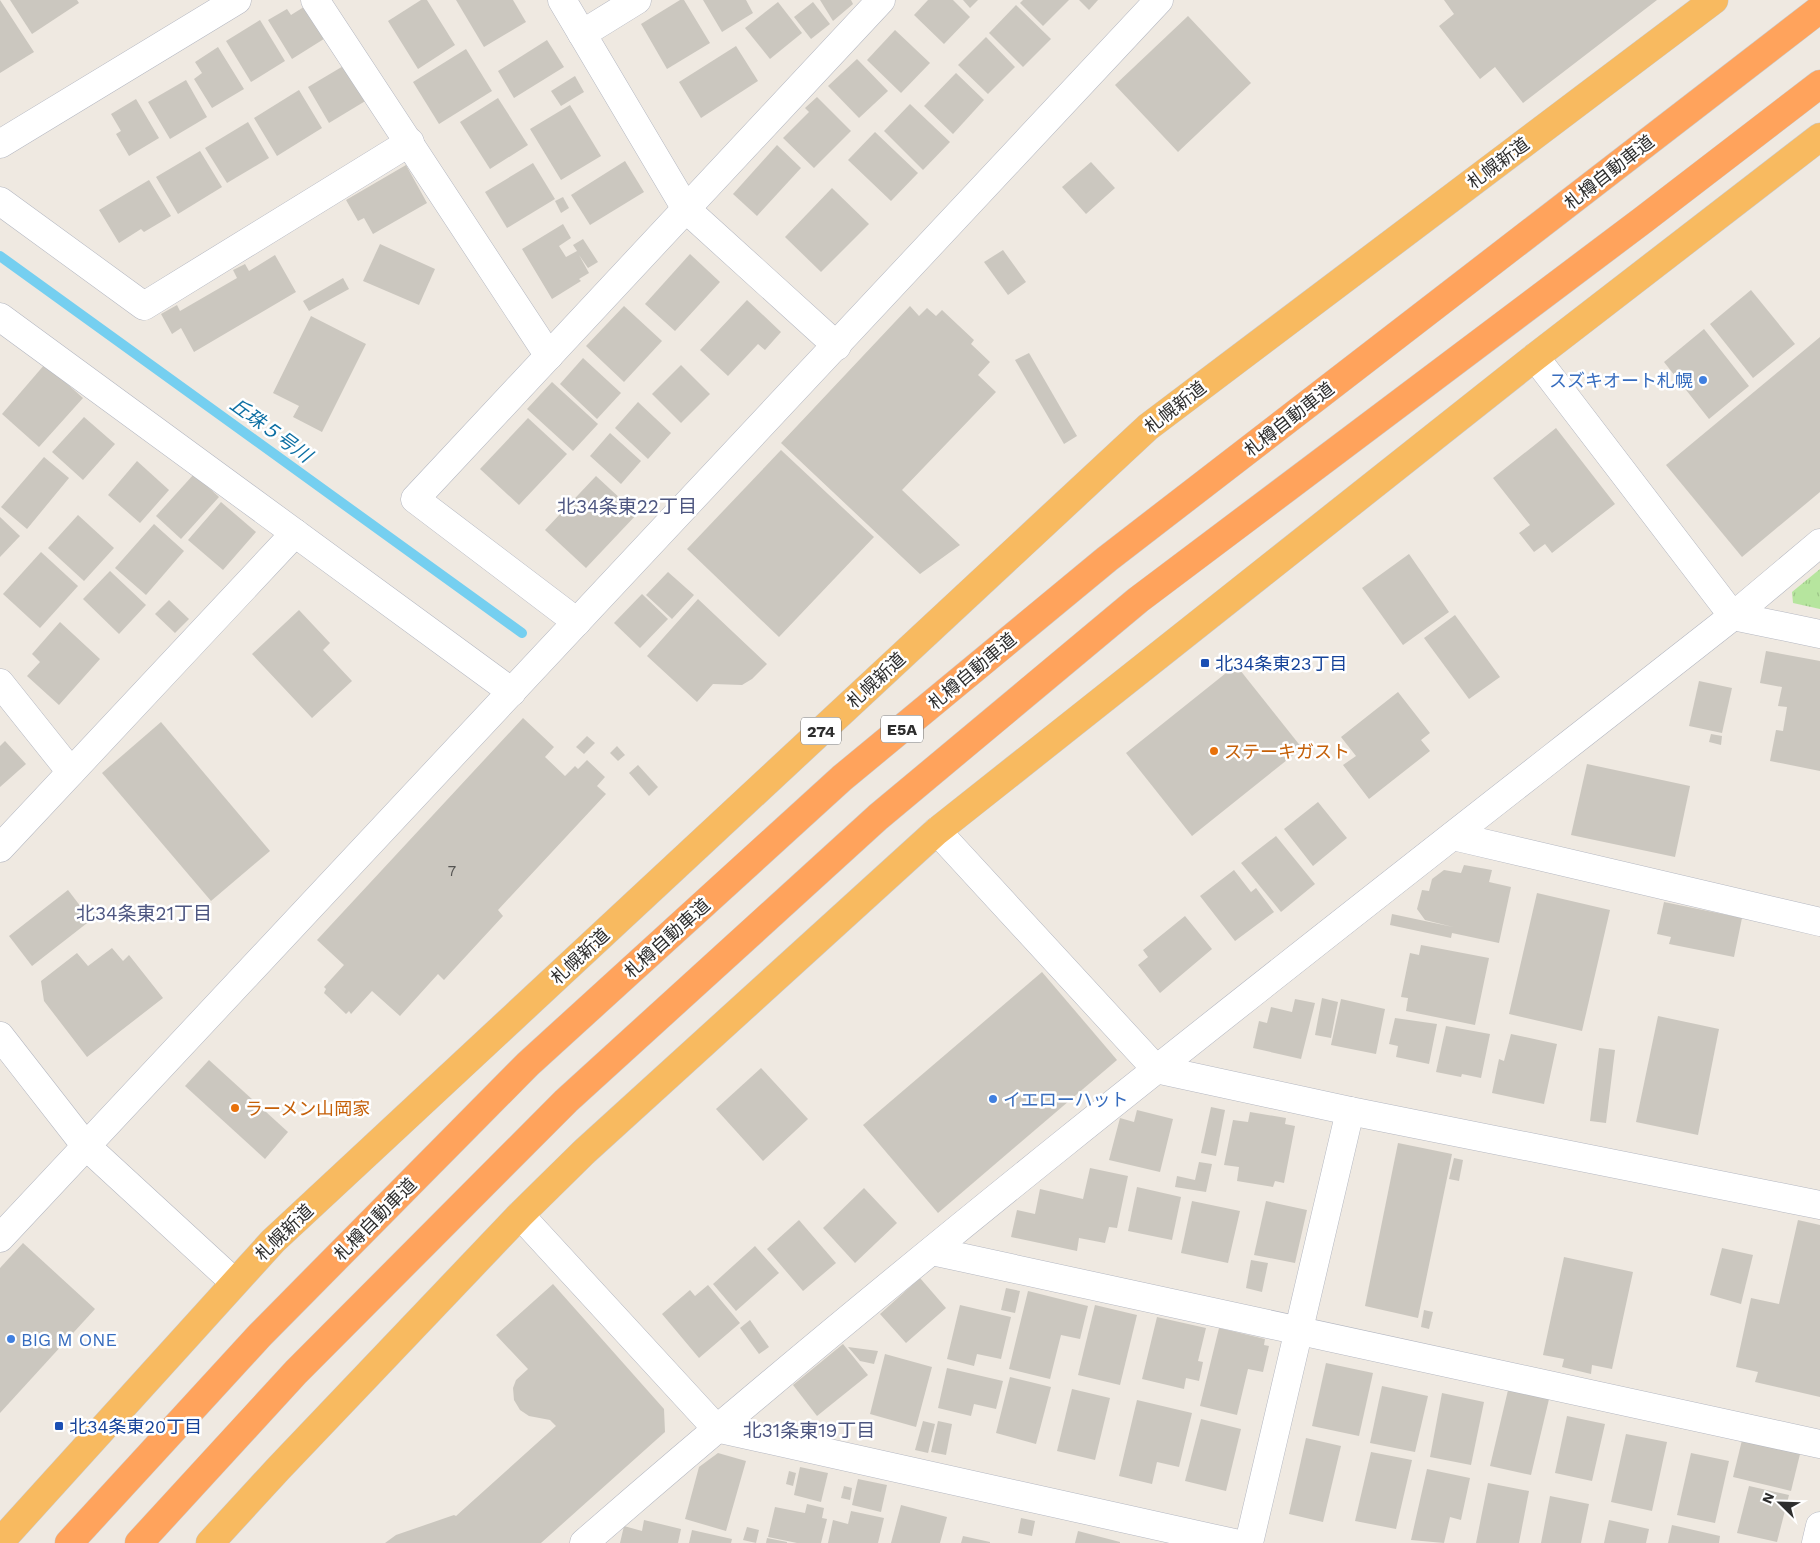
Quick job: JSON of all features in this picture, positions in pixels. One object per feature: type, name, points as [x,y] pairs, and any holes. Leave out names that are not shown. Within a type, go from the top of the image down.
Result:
[{"type":"highway","name":"札幌新道","points":[[0,1542],[273,1241],[1148,427],[1714,0]]},
{"type":"highway","name":"札樽自動車道","points":[[69,1543],[260,1335],[528,1064],[842,778],[1107,559],[1820,9]]},
{"type":"highway","points":[[139,1543],[296,1372],[566,1101],[878,817],[1138,600],[1643,220],[1820,84]]},
{"type":"highway","points":[[210,1543],[278,1468],[520,1215],[591,1145],[937,831],[1535,358],[1820,137]]},
{"type":"street","points":[[0,144],[237,0]]},
{"type":"street","points":[[316,0],[549,356]]},
{"type":"street","points":[[562,0],[686,208],[837,346]]},
{"type":"street","points":[[582,34],[637,0]]},
{"type":"street","points":[[577,622],[415,499],[880,0]]},
{"type":"street","points":[[0,1238],[85,1145],[837,346],[1159,0]]},
{"type":"street","points":[[0,201],[144,306],[410,142]]},
{"type":"street","points":[[0,317],[512,692]]},
{"type":"street","points":[[1535,358],[1733,616],[1820,634]]},
{"type":"street","points":[[0,848],[295,533]]},
{"type":"street","points":[[584,1543],[716,1428],[1156,1069],[1733,616],[1820,543]]},
{"type":"street","points":[[0,683],[72,772]]},
{"type":"street","points":[[937,831],[1156,1069],[1350,1111],[1820,1205]]},
{"type":"street","points":[[1453,836],[1820,922]]},
{"type":"street","points":[[0,1036],[85,1145],[234,1282]]},
{"type":"street","points":[[1249,1543],[1350,1111]]},
{"type":"street","points":[[520,1215],[716,1428],[1234,1543]]},
{"type":"street","points":[[932,1251],[1820,1444]]},
{"type":"street","points":[[1816,1543],[1820,1526]]},
{"type":"green space","points":[[1820,569],[1820,609],[1793,603],[1792,592]]},
{"type":"building","points":[[0,0],[34,52],[0,73]]},
{"type":"building","points":[[10,0],[77,0],[79,3],[32,34]]},
{"type":"building","points":[[421,0],[427,0],[455,45],[418,69],[388,21]]},
{"type":"building","points":[[456,0],[513,0],[526,22],[484,47]]},
{"type":"building","points":[[680,0],[684,0],[710,43],[667,69],[641,24]]},
{"type":"building","points":[[703,0],[746,0],[753,13],[722,32]]},
{"type":"building","points":[[820,0],[851,0],[853,4],[833,21]]},
{"type":"building","points":[[928,0],[953,0],[970,17],[944,44],[914,15]]},
{"type":"building","points":[[963,0],[978,0],[970,8]]},
{"type":"building","points":[[1023,0],[1069,0],[1043,26],[1020,3]]},
{"type":"building","points":[[1079,0],[1098,0],[1089,10]]},
{"type":"building","points":[[1444,0],[1657,0],[1523,103],[1495,67],[1480,79],[1439,26],[1454,14]]},
{"type":"building","points":[[778,2],[802,33],[770,59],[745,28]]},
{"type":"building","points":[[813,2],[830,24],[811,39],[794,17]]},
{"type":"building","points":[[307,5],[327,37],[292,59],[268,20],[287,9],[291,15]]},
{"type":"building","points":[[1016,5],[1051,39],[1023,67],[989,33]]},
{"type":"building","points":[[1188,16],[1251,83],[1178,152],[1115,85]]},
{"type":"building","points":[[260,20],[285,61],[251,82],[226,41]]},
{"type":"building","points":[[895,30],[930,63],[901,93],[867,60]]},
{"type":"building","points":[[986,37],[1015,67],[988,94],[958,65]]},
{"type":"building","points":[[547,40],[564,67],[514,98],[498,71]]},
{"type":"building","points":[[736,46],[758,81],[701,118],[679,82]]},
{"type":"building","points":[[218,47],[244,89],[212,108],[194,79],[202,73],[195,62]]},
{"type":"building","points":[[466,49],[492,91],[439,124],[413,82]]},
{"type":"building","points":[[857,59],[888,91],[859,118],[828,86]]},
{"type":"building","points":[[345,65],[367,100],[329,123],[308,87]]},
{"type":"building","points":[[956,73],[984,100],[953,134],[924,106]]},
{"type":"building","points":[[575,76],[584,92],[561,106],[551,91]]},
{"type":"building","points":[[186,80],[207,117],[170,139],[148,102]]},
{"type":"building","points":[[299,90],[322,128],[277,156],[254,118]]},
{"type":"building","points":[[817,97],[851,131],[814,168],[783,138],[809,112],[805,108]]},
{"type":"building","points":[[498,98],[528,145],[490,169],[460,122]]},
{"type":"building","points":[[136,99],[159,138],[129,156],[116,134],[121,131],[111,114]]},
{"type":"building","points":[[910,104],[950,142],[923,170],[884,131]]},
{"type":"building","points":[[570,105],[601,156],[561,180],[530,129]]},
{"type":"building","points":[[248,122],[269,158],[227,183],[205,148]]},
{"type":"building","points":[[875,132],[918,173],[891,201],[848,160]]},
{"type":"building","points":[[777,145],[801,168],[757,216],[733,194]]},
{"type":"building","points":[[200,151],[222,187],[178,214],[156,177]]},
{"type":"building","points":[[625,161],[644,192],[590,225],[571,195]]},
{"type":"building","points":[[1091,162],[1115,188],[1086,214],[1062,187]]},
{"type":"building","points":[[533,163],[555,199],[507,228],[485,192]]},
{"type":"building","points":[[406,165],[427,203],[373,234],[364,218],[358,221],[346,200]]},
{"type":"building","points":[[149,180],[171,216],[144,232],[141,229],[119,243],[99,210]]},
{"type":"building","points":[[832,188],[869,224],[821,272],[785,237]]},
{"type":"building","points":[[563,197],[569,208],[561,213],[555,201]]},
{"type":"building","points":[[563,224],[571,238],[559,246],[566,257],[577,251],[573,245],[583,239],[598,262],[588,268],[579,255],[589,273],[579,279],[581,281],[552,299],[522,249]]},
{"type":"building","points":[[380,244],[435,269],[419,305],[363,281]]},
{"type":"building","points":[[1003,250],[1026,282],[1008,295],[984,262]]},
{"type":"building","points":[[690,254],[720,282],[675,331],[645,304]]},
{"type":"building","points":[[275,255],[296,292],[194,352],[181,328],[172,334],[161,314],[177,305],[180,311],[237,278],[233,270],[245,264],[249,271]]},
{"type":"building","points":[[343,278],[349,289],[309,311],[303,301]]},
{"type":"building","points":[[1751,290],[1795,344],[1753,378],[1710,324]]},
{"type":"building","points":[[747,300],[781,332],[765,350],[758,344],[728,376],[700,350]]},
{"type":"building","points":[[624,306],[662,341],[624,382],[586,346]]},
{"type":"building","points":[[910,306],[919,316],[927,308],[936,316],[942,310],[974,340],[971,344],[990,362],[978,375],[996,392],[902,490],[960,545],[920,574],[781,443]]},
{"type":"building","points":[[311,316],[366,344],[322,432],[293,417],[299,406],[273,393]]},
{"type":"building","points":[[1704,329],[1749,386],[1709,419],[1664,362]]},
{"type":"building","points":[[1820,337],[1820,492],[1742,557],[1666,465]]},
{"type":"building","points":[[1029,353],[1077,436],[1064,444],[1015,360]]},
{"type":"building","points":[[583,358],[621,393],[597,419],[560,384]]},
{"type":"building","points":[[45,364],[83,398],[39,447],[2,414]]},
{"type":"building","points":[[681,365],[710,394],[681,423],[652,394]]},
{"type":"building","points":[[552,382],[598,424],[573,451],[527,409]]},
{"type":"building","points":[[638,402],[671,433],[648,459],[615,428]]},
{"type":"building","points":[[84,417],[115,444],[83,480],[52,452]]},
{"type":"building","points":[[528,418],[567,454],[519,505],[480,469]]},
{"type":"building","points":[[1556,428],[1615,504],[1552,553],[1545,544],[1534,552],[1519,533],[1530,525],[1493,478]]},
{"type":"building","points":[[610,433],[641,461],[621,484],[590,456]]},
{"type":"building","points":[[781,450],[874,537],[779,637],[687,549]]},
{"type":"building","points":[[44,457],[69,478],[27,529],[1,507]]},
{"type":"building","points":[[137,461],[169,490],[140,523],[108,495]]},
{"type":"building","points":[[194,474],[219,497],[181,539],[156,516]]},
{"type":"building","points":[[596,476],[637,514],[586,568],[545,530]]},
{"type":"building","points":[[221,502],[256,532],[223,570],[188,540]]},
{"type":"building","points":[[78,515],[114,548],[84,581],[48,548]]},
{"type":"building","points":[[0,517],[20,536],[0,557]]},
{"type":"building","points":[[154,524],[184,551],[146,595],[115,568]]},
{"type":"building","points":[[41,552],[78,586],[40,628],[3,594]]},
{"type":"building","points":[[1409,554],[1449,612],[1403,645],[1362,588]]},
{"type":"building","points":[[110,571],[146,605],[119,634],[83,599]]},
{"type":"building","points":[[668,572],[694,595],[672,619],[646,595]]},
{"type":"building","points":[[642,594],[668,619],[640,648],[614,623]]},
{"type":"building","points":[[698,599],[767,664],[752,679],[742,685],[713,684],[697,702],[647,656]]},
{"type":"building","points":[[169,600],[189,619],[175,633],[155,614]]},
{"type":"building","points":[[299,610],[330,643],[323,650],[352,681],[312,718],[252,654]]},
{"type":"building","points":[[1455,615],[1500,677],[1469,699],[1424,638]]},
{"type":"building","points":[[60,622],[100,659],[59,705],[27,676],[40,662],[32,654]]},
{"type":"building","points":[[1766,651],[1820,661],[1820,771],[1770,761],[1776,730],[1783,731],[1787,707],[1778,706],[1782,687],[1760,683]]},
{"type":"building","name":"ステーキガスト","points":[[1236,665],[1302,748],[1192,836],[1126,753]]},
{"type":"building","points":[[1699,681],[1732,688],[1722,733],[1689,726]]},
{"type":"building","points":[[1398,692],[1430,733],[1421,740],[1430,751],[1369,799],[1343,765],[1356,756],[1341,737]]},
{"type":"building","points":[[523,718],[554,747],[545,757],[565,776],[575,766],[578,769],[587,760],[605,777],[597,786],[606,794],[498,910],[503,916],[444,980],[438,974],[400,1016],[372,991],[351,1014],[349,1011],[346,1014],[324,993],[326,989],[324,987],[344,965],[317,940]]},
{"type":"building","points":[[161,722],[270,851],[211,901],[102,773]]},
{"type":"building","points":[[1711,734],[1722,736],[1721,745],[1709,742]]},
{"type":"building","points":[[587,736],[595,743],[584,754],[576,747]]},
{"type":"building","points":[[5,741],[26,764],[0,787],[0,746]]},
{"type":"building","points":[[617,746],[625,755],[618,761],[610,753]]},
{"type":"building","points":[[1587,764],[1690,786],[1675,857],[1571,835]]},
{"type":"building","points":[[638,765],[658,787],[649,796],[629,773]]},
{"type":"building","points":[[1318,802],[1347,838],[1313,866],[1284,829]]},
{"type":"building","points":[[1276,836],[1315,884],[1281,912],[1241,863]]},
{"type":"building","points":[[1464,865],[1492,870],[1489,882],[1511,887],[1499,943],[1452,933],[1451,938],[1390,925],[1392,914],[1453,927],[1425,920],[1417,909],[1422,890],[1429,891],[1432,879],[1444,870],[1461,873]]},
{"type":"building","points":[[1234,870],[1251,892],[1256,888],[1274,912],[1235,941],[1200,896]]},
{"type":"building","points":[[68,890],[91,920],[32,966],[9,936]]},
{"type":"building","points":[[1537,893],[1610,910],[1582,1031],[1509,1014]]},
{"type":"building","points":[[1664,902],[1742,918],[1734,957],[1669,944],[1671,937],[1657,934]]},
{"type":"building","points":[[1185,916],[1212,949],[1160,993],[1138,965],[1148,957],[1143,950]]},
{"type":"building","points":[[1421,945],[1489,958],[1475,1025],[1406,1011],[1408,998],[1401,997],[1410,953],[1419,955]]},
{"type":"building","points":[[112,948],[123,961],[129,955],[163,998],[87,1057],[44,1001],[41,981],[77,953],[88,966]]},
{"type":"building","points":[[1042,972],[1117,1060],[938,1213],[863,1125]]},
{"type":"building","points":[[1322,998],[1338,1002],[1331,1038],[1315,1035]]},
{"type":"building","points":[[1295,999],[1315,1003],[1301,1059],[1253,1048],[1259,1021],[1267,1023],[1271,1007],[1292,1012]]},
{"type":"building","points":[[1341,999],[1385,1009],[1376,1054],[1331,1045]]},
{"type":"building","points":[[1658,1016],[1719,1029],[1698,1135],[1636,1122]]},
{"type":"building","points":[[1395,1018],[1437,1024],[1429,1064],[1396,1057],[1398,1046],[1389,1044]]},
{"type":"building","points":[[1446,1026],[1490,1034],[1481,1078],[1462,1074],[1461,1077],[1436,1072]]},
{"type":"building","points":[[1511,1034],[1557,1044],[1544,1104],[1492,1093],[1499,1059],[1504,1061]]},
{"type":"building","points":[[1599,1048],[1615,1050],[1606,1123],[1590,1121]]},
{"type":"building","points":[[209,1060],[288,1132],[265,1159],[185,1086]]},
{"type":"building","points":[[761,1068],[808,1119],[763,1161],[716,1109]]},
{"type":"building","points":[[1211,1107],[1225,1110],[1216,1156],[1201,1153]]},
{"type":"building","points":[[1137,1110],[1173,1119],[1160,1172],[1109,1160],[1120,1118],[1134,1122]]},
{"type":"building","points":[[1250,1112],[1286,1118],[1285,1124],[1295,1126],[1284,1183],[1275,1181],[1273,1187],[1237,1181],[1239,1167],[1224,1165],[1233,1120],[1248,1122]]},
{"type":"building","points":[[1398,1143],[1452,1154],[1418,1318],[1365,1306]]},
{"type":"building","points":[[1454,1158],[1463,1160],[1459,1181],[1449,1179]]},
{"type":"building","points":[[1199,1162],[1212,1164],[1206,1192],[1175,1187],[1177,1176],[1195,1180]]},
{"type":"building","points":[[1090,1168],[1128,1176],[1117,1228],[1109,1227],[1105,1243],[1079,1238],[1077,1251],[1011,1237],[1017,1210],[1035,1214],[1040,1189],[1083,1199]]},
{"type":"building","points":[[1137,1187],[1181,1197],[1172,1240],[1128,1231]]},
{"type":"building","points":[[864,1188],[897,1223],[855,1263],[823,1228]]},
{"type":"building","points":[[1192,1201],[1240,1211],[1228,1263],[1181,1253]]},
{"type":"building","points":[[1266,1201],[1307,1210],[1295,1263],[1254,1255]]},
{"type":"building","points":[[799,1220],[836,1263],[803,1291],[767,1249]]},
{"type":"building","points":[[1798,1220],[1820,1225],[1820,1397],[1755,1382],[1758,1372],[1736,1367],[1751,1298],[1779,1304]]},
{"type":"building","points":[[23,1243],[95,1309],[0,1413],[0,1268]]},
{"type":"building","points":[[755,1246],[779,1273],[736,1311],[713,1284]]},
{"type":"building","points":[[1722,1248],[1753,1255],[1741,1304],[1710,1295]]},
{"type":"building","points":[[1564,1257],[1633,1272],[1612,1369],[1592,1365],[1591,1374],[1562,1367],[1564,1359],[1543,1355]]},
{"type":"building","points":[[1251,1260],[1268,1263],[1262,1292],[1246,1288]]},
{"type":"building","points":[[920,1278],[946,1308],[906,1343],[880,1314]]},
{"type":"building","points":[[553,1284],[664,1409],[665,1432],[541,1543],[385,1543],[396,1535],[454,1515],[456,1516],[556,1426],[550,1420],[529,1416],[520,1410],[514,1400],[513,1388],[516,1380],[528,1369],[496,1335]]},
{"type":"building","points":[[708,1285],[740,1323],[699,1358],[662,1314],[690,1290],[695,1296]]},
{"type":"building","points":[[1006,1288],[1020,1291],[1015,1313],[1001,1310]]},
{"type":"building","points":[[1028,1291],[1088,1306],[1080,1339],[1061,1335],[1050,1379],[1009,1369]]},
{"type":"building","points":[[960,1305],[1011,1317],[1001,1359],[977,1354],[974,1366],[947,1359]]},
{"type":"building","points":[[1095,1305],[1137,1315],[1120,1385],[1078,1375]]},
{"type":"building","points":[[1424,1310],[1433,1312],[1429,1329],[1421,1327]]},
{"type":"building","points":[[1157,1317],[1206,1328],[1198,1361],[1203,1362],[1199,1381],[1186,1378],[1184,1389],[1142,1379]]},
{"type":"building","points":[[750,1320],[769,1347],[759,1354],[740,1328]]},
{"type":"building","points":[[1219,1328],[1265,1339],[1264,1345],[1269,1346],[1263,1372],[1248,1369],[1237,1415],[1200,1406]]},
{"type":"building","points":[[843,1344],[868,1375],[817,1416],[793,1385]]},
{"type":"building","points":[[848,1347],[878,1351],[874,1364],[860,1361]]},
{"type":"building","points":[[885,1354],[932,1367],[916,1427],[870,1414]]},
{"type":"building","points":[[1326,1363],[1373,1373],[1359,1436],[1312,1426]]},
{"type":"building","points":[[947,1368],[1003,1381],[996,1409],[974,1404],[971,1416],[938,1408]]},
{"type":"building","points":[[1010,1377],[1051,1387],[1036,1444],[996,1433]]},
{"type":"building","points":[[1382,1386],[1428,1396],[1415,1452],[1370,1443]]},
{"type":"building","points":[[1509,1386],[1550,1395],[1531,1475],[1490,1466]]},
{"type":"building","points":[[1072,1389],[1110,1398],[1095,1460],[1057,1451]]},
{"type":"building","points":[[1442,1393],[1484,1402],[1471,1465],[1430,1457]]},
{"type":"building","points":[[1137,1400],[1192,1413],[1179,1467],[1157,1462],[1152,1484],[1119,1476]]},
{"type":"building","points":[[1567,1416],[1605,1424],[1592,1481],[1555,1473]]},
{"type":"building","points":[[1201,1419],[1241,1429],[1226,1491],[1185,1481]]},
{"type":"building","points":[[923,1421],[935,1424],[928,1453],[915,1450]]},
{"type":"building","points":[[938,1421],[952,1424],[946,1455],[931,1452]]},
{"type":"building","points":[[1626,1434],[1667,1442],[1652,1511],[1611,1502]]},
{"type":"building","points":[[1743,1436],[1801,1450],[1791,1491],[1733,1477]]},
{"type":"building","points":[[1306,1438],[1341,1446],[1323,1522],[1289,1514]]},
{"type":"building","points":[[1371,1452],[1412,1460],[1396,1529],[1355,1521]]},
{"type":"building","points":[[718,1453],[746,1461],[726,1531],[685,1519],[699,1467]]},
{"type":"building","points":[[1691,1453],[1729,1461],[1715,1523],[1677,1515]]},
{"type":"building","points":[[800,1467],[828,1473],[821,1502],[794,1495]]},
{"type":"building","points":[[1427,1469],[1470,1478],[1461,1520],[1450,1517],[1444,1543],[1411,1540]]},
{"type":"building","points":[[789,1471],[796,1473],[793,1486],[786,1484]]},
{"type":"building","points":[[858,1479],[887,1485],[881,1512],[852,1505]]},
{"type":"building","points":[[1488,1483],[1529,1491],[1519,1543],[1476,1543]]},
{"type":"building","points":[[844,1486],[852,1488],[850,1500],[841,1498]]},
{"type":"building","points":[[1749,1486],[1789,1495],[1777,1542],[1737,1533]]},
{"type":"building","points":[[1550,1496],[1589,1504],[1581,1543],[1541,1543]]},
{"type":"building","points":[[807,1504],[824,1508],[822,1518],[827,1519],[821,1543],[797,1543],[768,1537],[775,1507],[805,1513]]},
{"type":"building","points":[[901,1505],[947,1517],[940,1543],[891,1543]]},
{"type":"building","points":[[851,1511],[884,1518],[878,1543],[828,1543],[833,1520],[848,1524]]},
{"type":"building","points":[[1021,1518],[1035,1521],[1032,1536],[1018,1533]]},
{"type":"building","points":[[644,1520],[681,1529],[678,1543],[620,1543],[624,1526],[642,1531]]},
{"type":"building","points":[[1609,1520],[1649,1529],[1646,1543],[1604,1543]]},
{"type":"building","points":[[1672,1525],[1720,1536],[1719,1543],[1668,1543]]},
{"type":"building","points":[[747,1527],[759,1530],[756,1543],[743,1540]]},
{"type":"building","points":[[692,1530],[732,1539],[731,1543],[689,1543]]},
{"type":"building","points":[[1078,1531],[1120,1542],[1120,1543],[1075,1543]]},
{"type":"building","points":[[963,1536],[990,1542],[990,1543],[961,1543]]},
{"type":"building","points":[[767,1538],[787,1542],[787,1543],[766,1543]]},
{"type":"waterway","name":"丘珠５号川","points":[[0,256],[522,633]]},
{"type":"place","name":"スズキオート札幌","points":[[1703,380]]},
{"type":"place","name":"北34条東23丁目","points":[[1205,663]]},
{"type":"place","name":"ステーキガスト","points":[[1214,751]]},
{"type":"place","name":"イエローハット","points":[[993,1099]]},
{"type":"place","name":"ラーメン山岡家","points":[[235,1108]]},
{"type":"place","name":"BIG M ONE","points":[[11,1339]]},
{"type":"place","name":"北34条東20丁目","points":[[59,1426]]},
{"type":"district","name":"北34条東22丁目","points":[[627,506]]},
{"type":"district","name":"北34条東21丁目","points":[[144,913]]},
{"type":"district","name":"北31条東19丁目","points":[[809,1430]]}]
